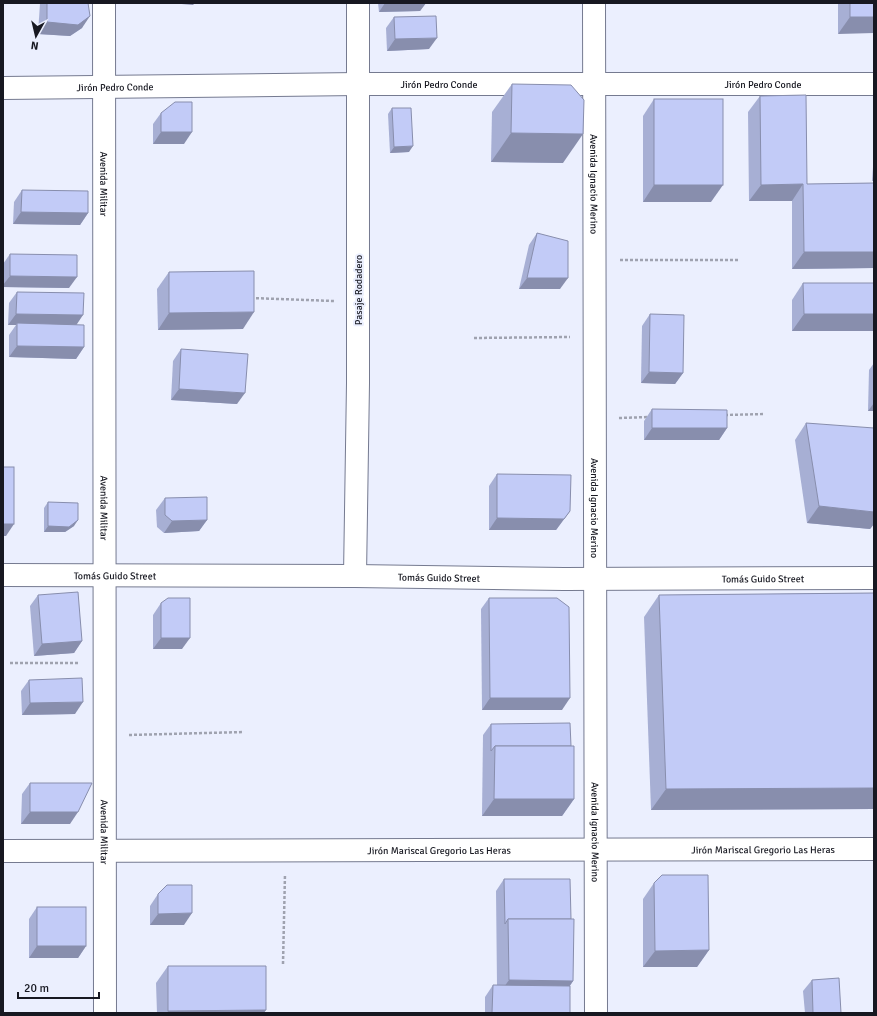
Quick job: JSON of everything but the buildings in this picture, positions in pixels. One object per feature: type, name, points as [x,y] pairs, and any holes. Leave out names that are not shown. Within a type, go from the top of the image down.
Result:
[{"type":"street","name":"Avenida Militar","points":[[104,3],[105,1013]]},
{"type":"street","name":"Pasaje Rodadero","points":[[355,576],[358,383],[358,3]]},
{"type":"street","name":"Avenida Ignacio Merino","points":[[594,3],[596,1013]]},
{"type":"street","name":"Jirón Pedro Conde","points":[[3,88],[358,84],[874,84]]},
{"type":"street","name":"Tomás Guido Street","points":[[3,575],[355,576],[595,579],[874,578]]},
{"type":"street","name":"Jirón Mariscal Gregorio Las Heras","points":[[3,851],[874,849]]},
{"type":"path","points":[[594,260],[739,260]]},
{"type":"path","points":[[251,298],[358,302]]},
{"type":"path","points":[[474,338],[595,337]]},
{"type":"path","points":[[718,415],[765,414]]},
{"type":"path","points":[[595,418],[649,417]]},
{"type":"path","points":[[10,663],[105,663]]},
{"type":"path","points":[[105,735],[244,732]]},
{"type":"path","points":[[283,964],[285,850]]}]
